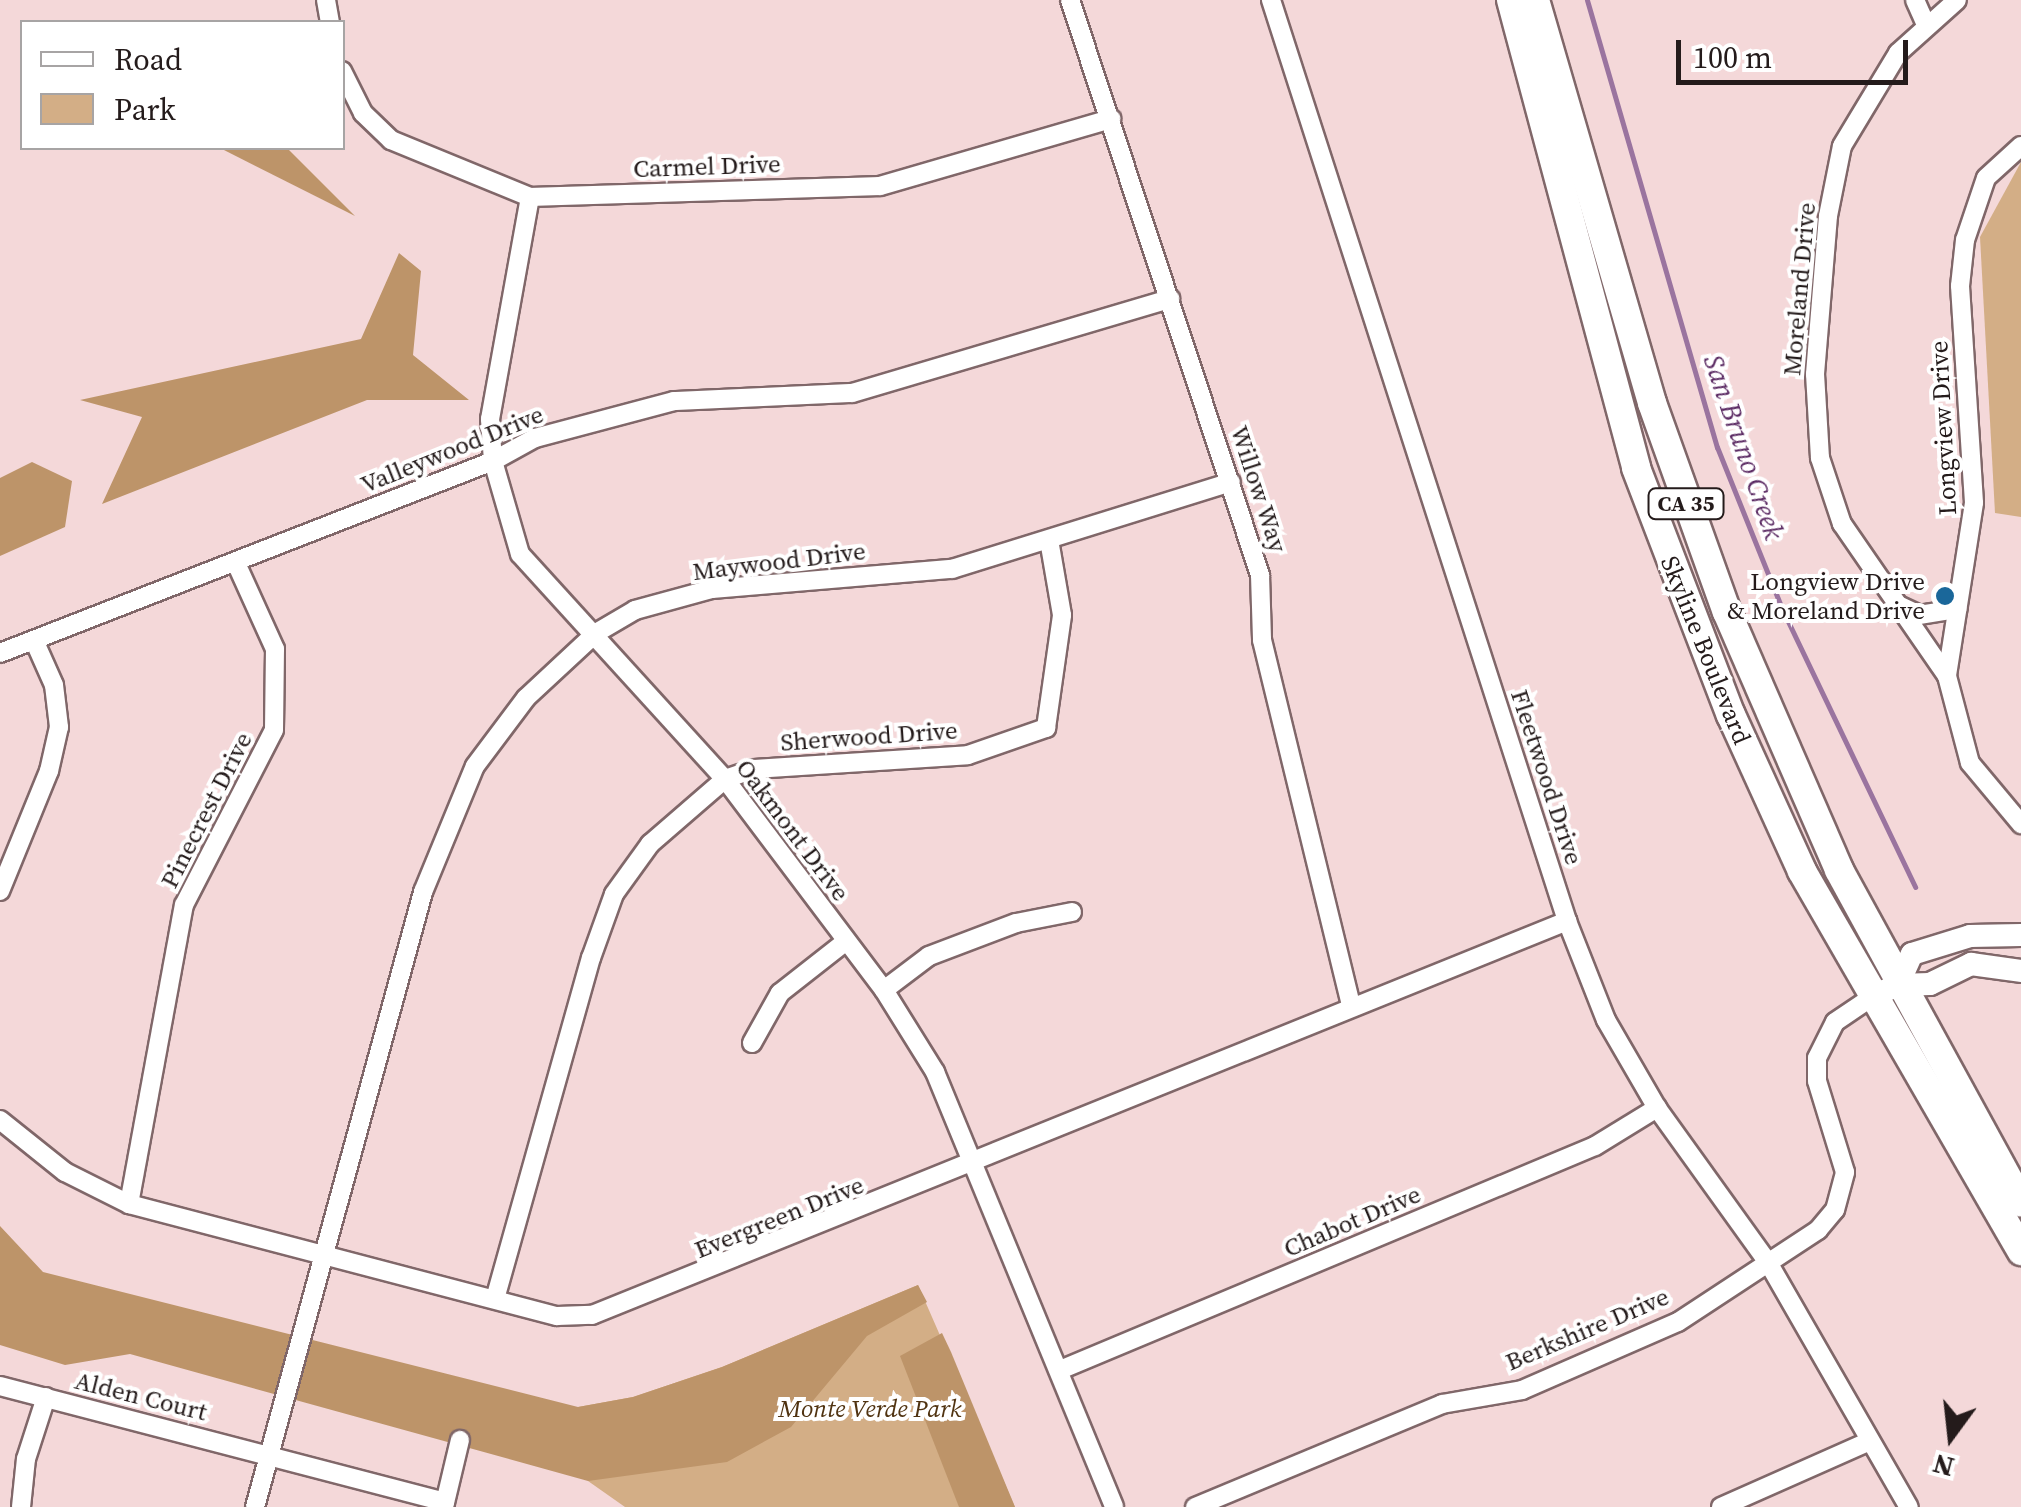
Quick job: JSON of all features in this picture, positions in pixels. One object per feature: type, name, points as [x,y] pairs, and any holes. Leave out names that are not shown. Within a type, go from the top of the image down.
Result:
[{"type":"main road","name":"Skyline Boulevard","points":[[1511,0],[1612,388],[1662,541],[1772,808],[2021,1202]]},
{"type":"main road","name":"Skyline Boulevard","points":[[1535,0],[1692,521],[1886,990],[2021,1251]]},
{"type":"street","name":"Willow Way","points":[[1070,0],[1260,575],[1262,640],[1352,1004]]},
{"type":"street","name":"Fleetwood Drive","points":[[1270,0],[1567,921],[1606,1020],[1657,1108],[1769,1264],[1868,1442],[1909,1507]]},
{"type":"street","points":[[1915,0],[1926,25]]},
{"type":"street","name":"Moreland Drive","points":[[1947,676],[1842,524],[1820,458],[1815,374],[1828,216],[1842,146],[1876,81],[1926,25],[1957,0]]},
{"type":"street","name":"Carmel Drive","points":[[345,77],[363,112],[391,140],[530,197],[880,186],[1112,119]]},
{"type":"street","name":"Longview Drive","points":[[2021,146],[1986,178],[1965,240],[1960,286],[1974,503],[1947,676],[1970,762],[2021,824]]},
{"type":"street","name":"Oakmont Drive","points":[[530,197],[490,420],[493,461],[520,554],[725,779],[884,990],[936,1072],[1114,1507]]},
{"type":"street","name":"Valleywood Drive","points":[[0,653],[493,461],[535,438],[674,401],[852,393],[1170,299]]},
{"type":"street","name":"Maywood Drive","points":[[326,1251],[422,892],[475,766],[526,698],[596,633],[635,610],[712,589],[952,568],[1231,482]]},
{"type":"street","name":"Sherwood Drive","points":[[495,1298],[614,894],[650,844],[725,779],[792,766],[968,755],[1046,728],[1062,615],[1049,540]]},
{"type":"street","name":"Pinecrest Drive","points":[[130,1204],[184,905],[274,730],[275,649],[236,563]]},
{"type":"street","points":[[1897,604],[1918,615],[1958,609]]},
{"type":"street","points":[[0,891],[49,771],[59,727],[54,685],[34,640]]},
{"type":"street","points":[[884,990],[929,956],[1016,923],[1072,912]]},
{"type":"street","name":"Evergreen Drive","points":[[0,1120],[65,1172],[130,1204],[326,1251],[557,1316],[592,1316],[973,1166],[1352,1004],[1567,921]]},
{"type":"street","points":[[1886,990],[1912,954],[1970,936],[2021,935]]},
{"type":"street","points":[[752,1043],[780,993],[845,942]]},
{"type":"street","points":[[1886,990],[1930,984],[1971,964],[2021,971]]},
{"type":"street","name":"Berkshire Drive","points":[[1195,1507],[1442,1404],[1522,1390],[1678,1322],[1818,1230],[1835,1210],[1845,1172],[1816,1081],[1817,1058],[1836,1022],[1886,990]]},
{"type":"street","name":"Chabot Drive","points":[[1060,1370],[1594,1146],[1657,1108]]},
{"type":"street","points":[[255,1507],[326,1251]]},
{"type":"street","name":"Alden Court","points":[[0,1386],[269,1454],[445,1505]]},
{"type":"street","points":[[21,1507],[26,1459],[46,1398]]},
{"type":"street","points":[[445,1505],[460,1440]]},
{"type":"street","points":[[1722,1507],[1868,1442]]},
{"type":"green space","points":[[2021,162],[2021,517],[1995,513],[1980,237]]},
{"type":"green space","name":"Monte Verde Park","points":[[918,1285],[1015,1507],[625,1507],[588,1481],[578,1407],[633,1397],[722,1367]]},
{"type":"shaded area","points":[[224,150],[289,150],[355,216]]},
{"type":"shaded area","points":[[399,253],[421,271],[413,355],[469,400],[367,400],[102,504],[142,417],[80,400],[361,339]]},
{"type":"shaded area","points":[[32,462],[72,481],[65,527],[0,556],[0,478]]},
{"type":"shaded area","points":[[0,1226],[43,1272],[578,1407],[633,1397],[722,1367],[918,1285],[927,1302],[867,1336],[791,1427],[727,1462],[588,1481],[130,1354],[65,1365],[0,1345]]},
{"type":"shaded area","points":[[942,1333],[1015,1507],[959,1507],[900,1356]]},
{"type":"waterway","name":"San Bruno Creek","points":[[1587,0],[1717,447],[1783,611],[1915,887]]},
{"type":"place","name":"Longview Drive & Moreland Drive","points":[[1945,596]]}]
